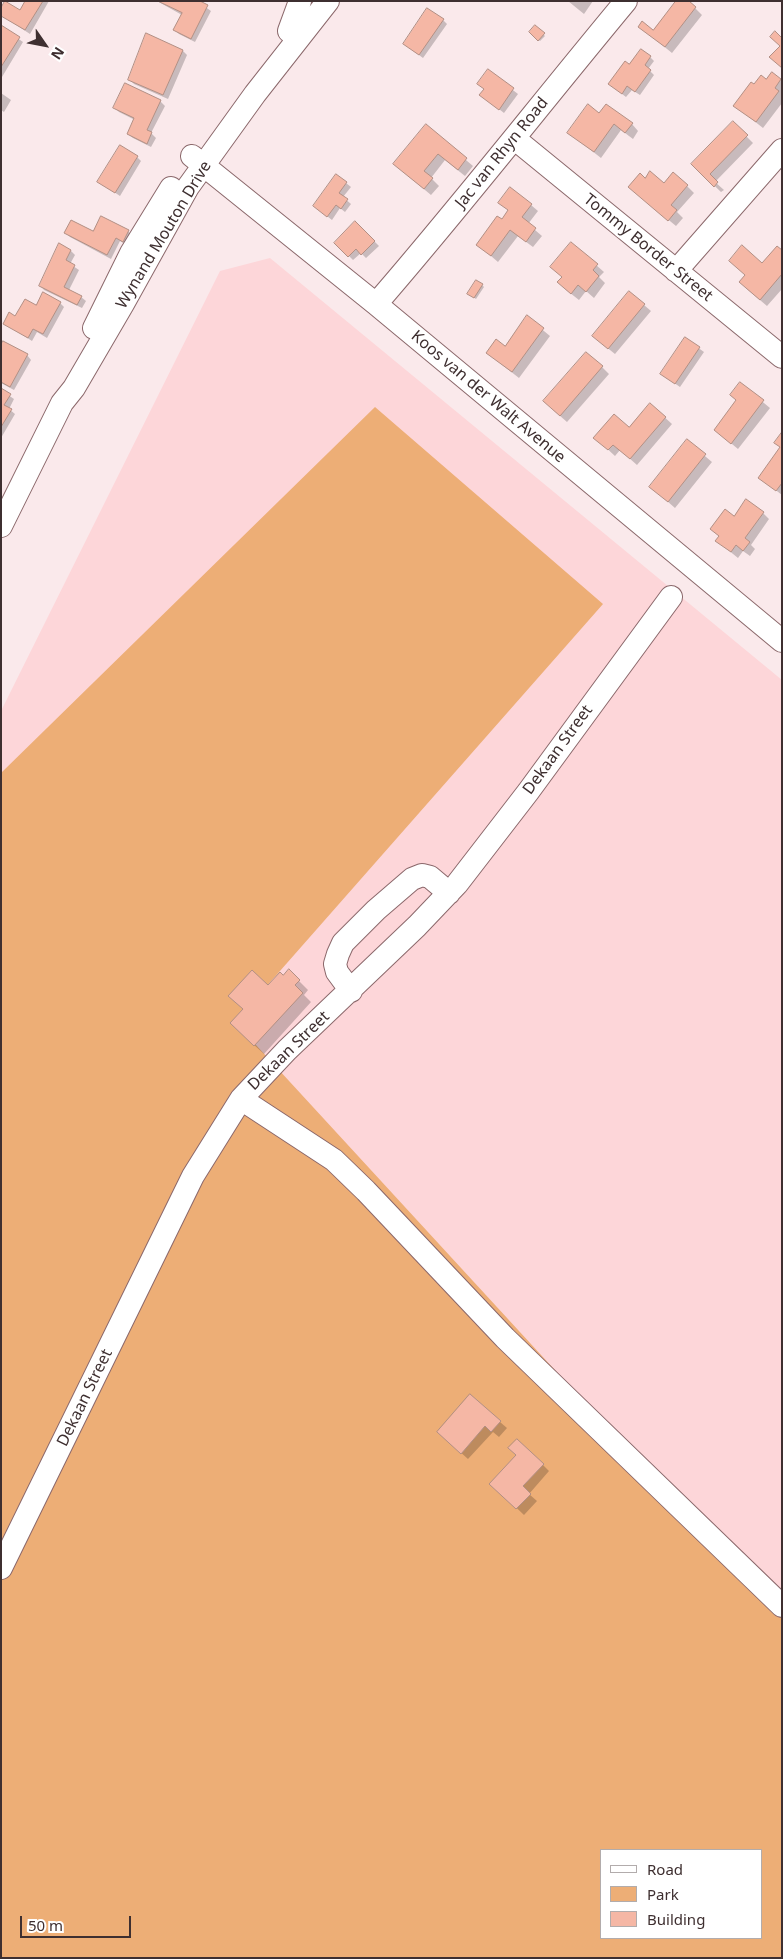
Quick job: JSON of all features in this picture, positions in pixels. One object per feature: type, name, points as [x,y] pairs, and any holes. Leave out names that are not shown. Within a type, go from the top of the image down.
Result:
[{"type":"street","points":[[289,31],[300,1]]},
{"type":"street","name":"Wynand Mouton Drive","points":[[1,526],[62,403],[74,388],[142,253],[245,85],[311,1]]},
{"type":"street","name":"Wynand Mouton Drive","points":[[142,253],[188,187],[198,161],[328,1]]},
{"type":"street","name":"Jac van Rhyn Road","points":[[376,304],[626,1]]},
{"type":"street","name":"Tommy Border Street","points":[[514,139],[782,357]]},
{"type":"street","points":[[676,271],[782,150]]},
{"type":"street","name":"Koos van der Walt Avenue","points":[[198,161],[376,304],[782,641]]},
{"type":"street","points":[[188,187],[208,182],[233,189]]},
{"type":"street","name":"Dekaan Street","points":[[1,1568],[193,1176],[241,1098],[287,1050],[351,991],[449,892],[528,792],[671,597]]},
{"type":"street","points":[[351,991],[337,972],[335,964],[343,943],[369,916],[412,878],[422,875],[430,877],[449,892]]},
{"type":"street","points":[[241,1098],[334,1160],[366,1191],[505,1338],[782,1606]]},
{"type":"shaded area","points":[[270,258],[782,680],[782,1958],[1,1958],[1,711],[220,271]]},
{"type":"green space","points":[[375,407],[603,604],[265,988],[244,1032],[782,1617],[782,1958],[1,1958],[1,773]]},
{"type":"building","points":[[5,1],[20,10],[25,1],[43,1],[25,30],[1,16],[1,8]]},
{"type":"building","points":[[158,1],[200,1],[208,5],[191,39],[173,30],[182,13]]},
{"type":"building","points":[[676,1],[689,1],[696,7],[665,47],[638,27],[642,21],[653,30]]},
{"type":"building","points":[[427,8],[444,19],[419,55],[403,44]]},
{"type":"building","points":[[1,25],[20,37],[1,67]]},
{"type":"building","points":[[535,25],[545,33],[538,41],[529,32]]},
{"type":"building","points":[[775,31],[782,38],[782,68],[769,57],[780,46],[770,37]]},
{"type":"building","points":[[146,33],[183,50],[163,95],[128,80]]},
{"type":"building","points":[[641,49],[651,56],[645,65],[651,70],[635,92],[627,86],[622,94],[608,84],[625,61],[629,64]]},
{"type":"building","points":[[488,69],[514,88],[499,110],[479,95],[484,89],[477,84]]},
{"type":"building","points":[[772,72],[781,79],[775,88],[779,91],[756,122],[733,106],[751,82],[754,84],[761,75],[766,79]]},
{"type":"building","points":[[125,83],[161,100],[147,130],[152,132],[147,144],[127,134],[134,118],[113,108]]},
{"type":"building","points":[[588,104],[599,113],[606,104],[633,123],[625,133],[614,124],[594,152],[567,133]]},
{"type":"building","points":[[733,121],[748,135],[710,174],[718,182],[714,187],[691,164]]},
{"type":"building","points":[[426,124],[467,158],[458,170],[438,154],[424,171],[433,178],[424,189],[393,164]]},
{"type":"building","points":[[120,145],[138,156],[115,193],[97,182]]},
{"type":"building","points":[[650,171],[664,183],[673,172],[688,185],[671,205],[677,210],[668,221],[628,187],[640,173],[645,178]]},
{"type":"building","points":[[336,174],[347,182],[339,193],[348,199],[341,209],[336,205],[327,217],[313,206]]},
{"type":"building","points":[[510,187],[532,204],[522,217],[536,228],[526,242],[510,230],[491,256],[476,245],[497,216],[502,219],[508,210],[498,203]]},
{"type":"building","points":[[101,216],[129,230],[123,242],[116,238],[107,255],[64,233],[71,220],[93,231]]},
{"type":"building","points":[[355,221],[375,241],[361,255],[356,249],[348,257],[334,243]]},
{"type":"building","points":[[571,242],[598,264],[593,270],[599,276],[586,292],[578,285],[571,294],[557,282],[562,277],[550,267]]},
{"type":"building","points":[[59,243],[71,250],[66,260],[75,265],[64,287],[82,296],[77,305],[39,286]]},
{"type":"building","points":[[742,245],[762,263],[777,246],[782,250],[782,274],[760,300],[739,282],[745,275],[729,261]]},
{"type":"building","points":[[476,280],[483,284],[474,298],[467,294]]},
{"type":"building","points":[[629,291],[645,304],[608,349],[592,336]]},
{"type":"building","points":[[43,292],[61,302],[43,334],[33,329],[28,338],[3,324],[9,312],[15,316],[25,299],[36,305]]},
{"type":"building","points":[[527,315],[544,328],[512,372],[486,353],[496,339],[505,346]]},
{"type":"building","points":[[685,337],[700,347],[675,384],[660,374]]},
{"type":"building","points":[[3,341],[28,354],[10,387],[1,382],[1,345]]},
{"type":"building","points":[[586,352],[603,366],[560,416],[543,401]]},
{"type":"building","points":[[740,382],[764,400],[731,444],[714,430],[736,400],[730,395]]},
{"type":"building","points":[[1,388],[11,394],[4,405],[12,409],[1,427]]},
{"type":"building","points":[[650,403],[666,417],[630,459],[613,445],[608,450],[593,438],[614,414],[629,427]]},
{"type":"building","points":[[782,432],[782,483],[776,491],[758,478],[780,447],[774,443]]},
{"type":"building","points":[[687,439],[706,454],[668,502],[649,487]]},
{"type":"building","points":[[746,499],[764,512],[745,538],[750,542],[743,551],[736,545],[731,552],[715,541],[719,536],[710,529],[725,509],[734,516]]},
{"type":"building","points":[[289,969],[300,980],[295,985],[303,993],[254,1046],[230,1023],[243,1009],[228,996],[252,970],[268,985],[280,972],[283,975]]},
{"type":"building","points":[[470,1394],[501,1421],[491,1432],[485,1426],[461,1454],[437,1432]]},
{"type":"building","points":[[517,1439],[544,1464],[523,1486],[531,1494],[516,1509],[489,1484],[516,1455],[508,1448]]}]
